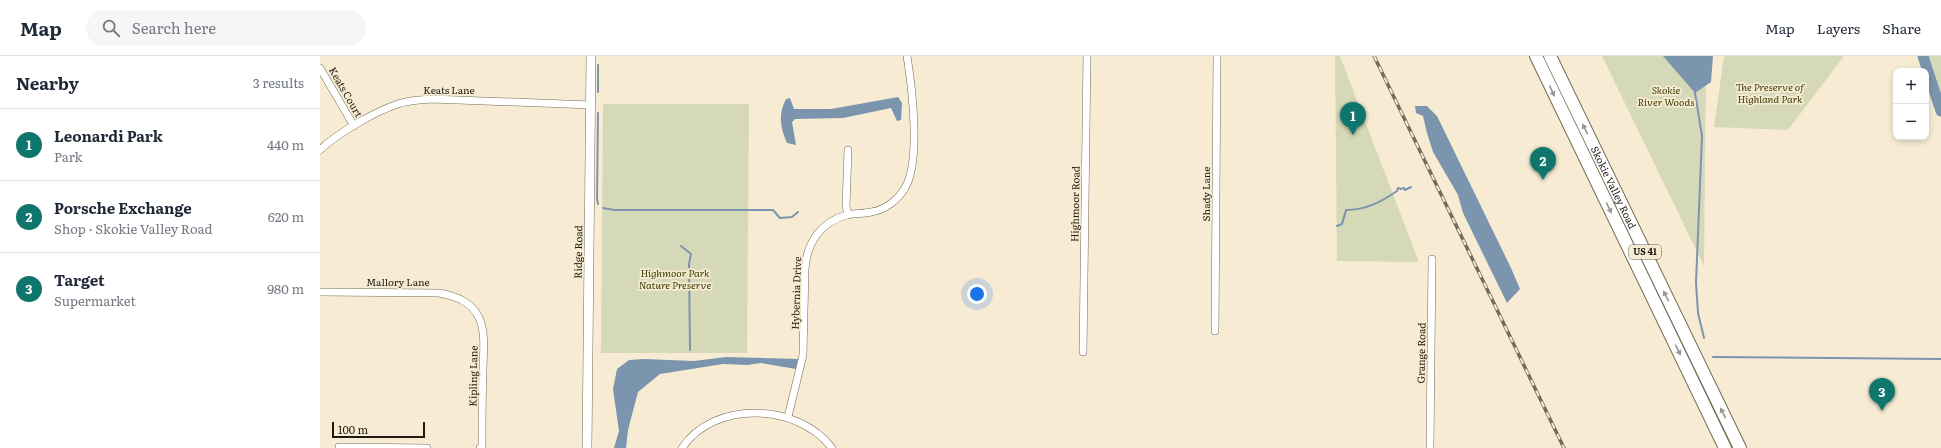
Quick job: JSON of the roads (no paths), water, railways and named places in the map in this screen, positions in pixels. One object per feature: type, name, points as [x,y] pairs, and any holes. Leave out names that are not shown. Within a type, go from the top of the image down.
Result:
[{"type":"highway","name":"Skokie Valley Road","points":[[1536,56],[1725,448]]},
{"type":"highway","name":"Skokie Valley Road","points":[[1550,56],[1740,448]]},
{"type":"street","name":"Ridge Road","points":[[586,448],[591,56]]},
{"type":"street","name":"Hybernia Drive","points":[[788,417],[803,360],[805,269],[811,242],[822,229],[839,218],[879,210],[894,201],[905,189],[910,178],[912,166],[913,94],[907,56]]},
{"type":"street","name":"Highmoor Road","points":[[1083,352],[1087,56]]},
{"type":"street","name":"Shady Lane","points":[[1215,331],[1217,56]]},
{"type":"street","name":"Keats Court","points":[[320,68],[354,126]]},
{"type":"street","name":"Keats Lane","points":[[320,150],[332,140],[354,126],[389,107],[410,101],[432,99],[591,105]]},
{"type":"street","points":[[848,150],[846,206],[848,215]]},
{"type":"street","name":"Grange Road","points":[[1430,448],[1432,259]]},
{"type":"street","name":"Mallory Lane","points":[[320,292],[439,293],[454,295],[462,299],[472,308]]},
{"type":"street","name":"Kipling Lane","points":[[472,308],[479,319],[483,338],[481,448]]},
{"type":"street","points":[[682,448],[696,431],[718,420],[734,416],[763,414],[788,417],[817,432],[832,448]]},
{"type":"street","points":[[339,447],[427,448]]},
{"type":"water","points":[[1663,56],[1713,56],[1711,82],[1695,93]]},
{"type":"water","points":[[898,97],[902,103],[901,120],[897,121],[891,108],[843,118],[795,119],[792,122],[796,145],[787,143],[781,126],[783,105],[786,99],[790,98],[794,109],[831,109]]},
{"type":"water","points":[[1415,106],[1427,106],[1437,116],[1511,268],[1520,289],[1507,303],[1463,213],[1458,195],[1433,152],[1423,116],[1416,113]]},
{"type":"water","points":[[726,357],[798,359],[796,369],[761,363],[747,365],[723,364],[660,374],[638,392],[628,430],[626,448],[614,448],[619,431],[613,389],[617,369],[629,360],[644,359],[694,361]]},
{"type":"waterway","points":[[1923,56],[1941,111]]},
{"type":"waterway","points":[[598,65],[598,92]]},
{"type":"waterway","points":[[1695,93],[1702,136],[1696,283],[1698,313],[1704,338]]},
{"type":"waterway","points":[[598,113],[598,204]]},
{"type":"waterway","points":[[1337,226],[1342,224],[1346,210],[1360,209],[1373,205],[1397,191],[1398,188],[1404,188],[1405,190],[1411,187]]},
{"type":"waterway","points":[[603,208],[614,210],[773,210],[780,218],[792,217],[798,212]]},
{"type":"waterway","points":[[681,246],[691,254],[689,264],[690,350]]},
{"type":"waterway","points":[[1713,357],[1941,359]]},
{"type":"railway","points":[[1374,56],[1564,448]]},
{"type":"place","name":"Leonardi Park","points":[[1353,135]]},
{"type":"place","name":"Porsche Exchange","points":[[1543,180]]},
{"type":"place","name":"Target","points":[[1882,411]]},
{"type":"park label","name":"The Preserve of Highland Park","points":[[1770,92]]},
{"type":"park label","name":"Skokie River Woods","points":[[1666,96]]},
{"type":"park label","name":"Highmoor Park Nature Preserve","points":[[675,278]]}]
